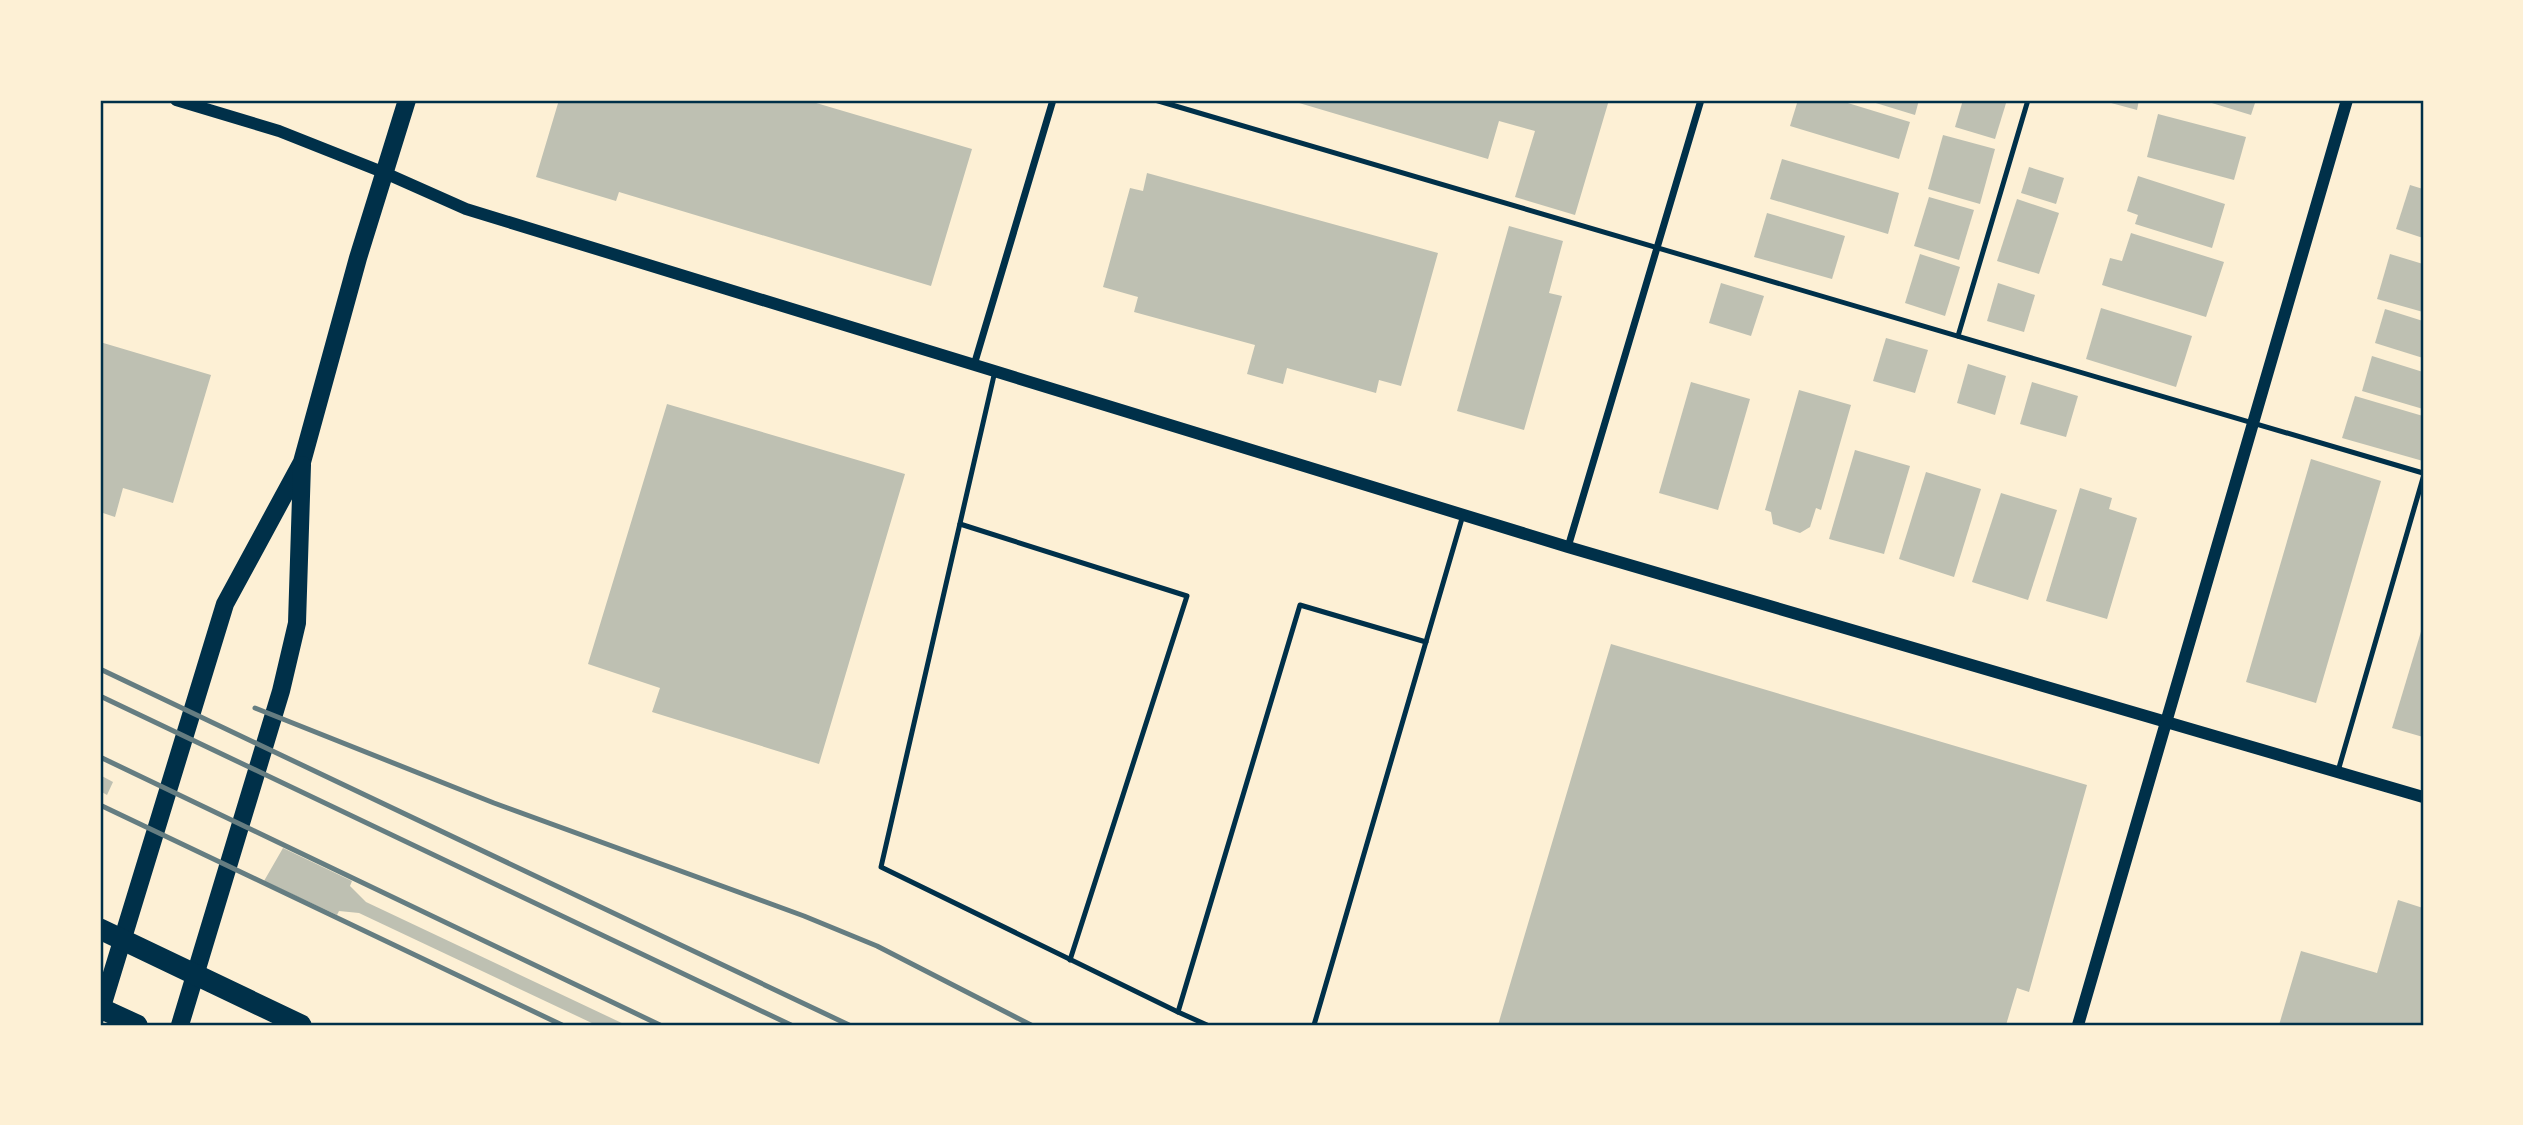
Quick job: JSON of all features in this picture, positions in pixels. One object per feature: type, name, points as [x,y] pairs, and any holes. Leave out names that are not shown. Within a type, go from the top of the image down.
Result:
[{"type":"highway","points":[[100,929],[301,1025]]},
{"type":"highway","points":[[100,1010],[137,1025]]},
{"type":"main road","points":[[100,1010],[225,604],[302,462],[358,258],[407,100]]},
{"type":"main road","points":[[180,1023],[281,691],[297,624],[302,462]]},
{"type":"street","points":[[176,100],[279,131],[466,209],[1568,547],[2423,797]]},
{"type":"street","points":[[974,365],[1053,100]]},
{"type":"street","points":[[1568,547],[1701,100]]},
{"type":"street","points":[[2078,1025],[2347,100]]},
{"type":"lane","points":[[1155,100],[2252,422],[2423,475],[2338,771]]},
{"type":"lane","points":[[1958,336],[2028,100]]},
{"type":"lane","points":[[995,371],[881,867],[1207,1025]]},
{"type":"lane","points":[[1314,1025],[1463,515]]},
{"type":"lane","points":[[960,524],[1187,596],[1070,960]]},
{"type":"lane","points":[[1178,1012],[1300,606],[1426,642]]},
{"type":"building","points":[[559,100],[806,100],[972,149],[931,286],[619,192],[616,201],[536,177]]},
{"type":"building","points":[[1289,100],[1609,100],[1575,215],[1515,197],[1535,131],[1499,121],[1488,159]]},
{"type":"building","points":[[1798,100],[1838,100],[1910,122],[1899,159],[1790,126]]},
{"type":"building","points":[[1866,100],[1919,100],[1915,115]]},
{"type":"building","points":[[1963,100],[2007,100],[1995,139],[1955,127]]},
{"type":"building","points":[[2100,100],[2139,100],[2137,110]]},
{"type":"building","points":[[2202,100],[2256,100],[2251,115]]},
{"type":"building","points":[[2158,114],[2246,137],[2234,180],[2147,157]]},
{"type":"building","points":[[1943,135],[1995,149],[1980,204],[1928,189]]},
{"type":"building","points":[[1782,159],[1899,193],[1888,234],[1770,199]]},
{"type":"building","points":[[2029,167],[2064,178],[2056,204],[2021,193]]},
{"type":"building","points":[[1147,173],[1438,253],[1401,386],[1379,380],[1376,393],[1287,368],[1283,384],[1247,374],[1255,345],[1134,312],[1138,297],[1103,287],[1130,188],[1143,191]]},
{"type":"building","points":[[2138,176],[2225,204],[2212,248],[2135,224],[2138,215],[2127,211]]},
{"type":"building","points":[[2410,185],[2423,189],[2423,238],[2396,229]]},
{"type":"building","points":[[1929,197],[1974,210],[1959,260],[1914,246]]},
{"type":"building","points":[[2017,199],[2059,213],[2039,274],[1997,261]]},
{"type":"building","points":[[1767,213],[1845,236],[1832,279],[1754,257]]},
{"type":"building","points":[[1509,226],[1563,241],[1549,293],[1562,296],[1524,430],[1457,411]]},
{"type":"building","points":[[2131,233],[2224,262],[2206,317],[2102,285],[2110,258],[2122,261]]},
{"type":"building","points":[[1920,254],[1960,267],[1945,316],[1905,303]]},
{"type":"building","points":[[2390,254],[2423,264],[2423,312],[2377,299]]},
{"type":"building","points":[[1721,283],[1764,296],[1751,336],[1709,323]]},
{"type":"building","points":[[1998,283],[2035,295],[2024,332],[1987,321]]},
{"type":"building","points":[[2101,308],[2192,336],[2176,387],[2086,359]]},
{"type":"building","points":[[2385,309],[2423,321],[2423,358],[2375,343]]},
{"type":"building","points":[[1886,338],[1928,350],[1915,393],[1873,381]]},
{"type":"building","points":[[100,342],[211,375],[173,503],[123,488],[115,517],[100,512]]},
{"type":"building","points":[[2372,356],[2423,372],[2423,409],[2362,391]]},
{"type":"building","points":[[1968,364],[2006,376],[1995,415],[1957,403]]},
{"type":"building","points":[[1691,382],[1750,399],[1718,510],[1659,493]]},
{"type":"building","points":[[2032,382],[2078,396],[2066,437],[2020,424]]},
{"type":"building","points":[[1799,390],[1851,405],[1821,510],[1816,508],[1810,527],[1800,533],[1773,524],[1771,512],[1765,510]]},
{"type":"building","points":[[2355,396],[2423,416],[2423,461],[2342,438]]},
{"type":"building","points":[[667,404],[905,474],[819,764],[652,712],[660,688],[588,664]]},
{"type":"building","points":[[1855,450],[1910,466],[1884,554],[1829,539]]},
{"type":"building","points":[[2311,459],[2381,481],[2316,703],[2246,682]]},
{"type":"building","points":[[1926,472],[1981,489],[1954,577],[1899,559]]},
{"type":"building","points":[[2080,488],[2112,498],[2109,509],[2137,518],[2107,619],[2046,601]]},
{"type":"building","points":[[2001,493],[2057,510],[2028,600],[1972,582]]},
{"type":"building","points":[[2423,625],[2423,737],[2392,728]]},
{"type":"building","points":[[1611,644],[2087,785],[2029,992],[2017,988],[2006,1025],[1498,1025]]},
{"type":"building","points":[[100,775],[113,782],[107,795],[100,791]]},
{"type":"building","points":[[283,848],[352,881],[350,886],[366,902],[626,1025],[596,1025],[359,913],[339,911],[337,915],[264,881]]},
{"type":"building","points":[[2398,900],[2423,908],[2423,1025],[2279,1025],[2301,951],[2377,973]]},
{"type":"railway","points":[[100,669],[849,1025]]},
{"type":"railway","points":[[100,696],[791,1025]]},
{"type":"railway","points":[[255,708],[494,803],[804,916],[877,946],[1031,1025]]},
{"type":"railway","points":[[100,757],[660,1025]]},
{"type":"railway","points":[[100,805],[562,1025]]}]
